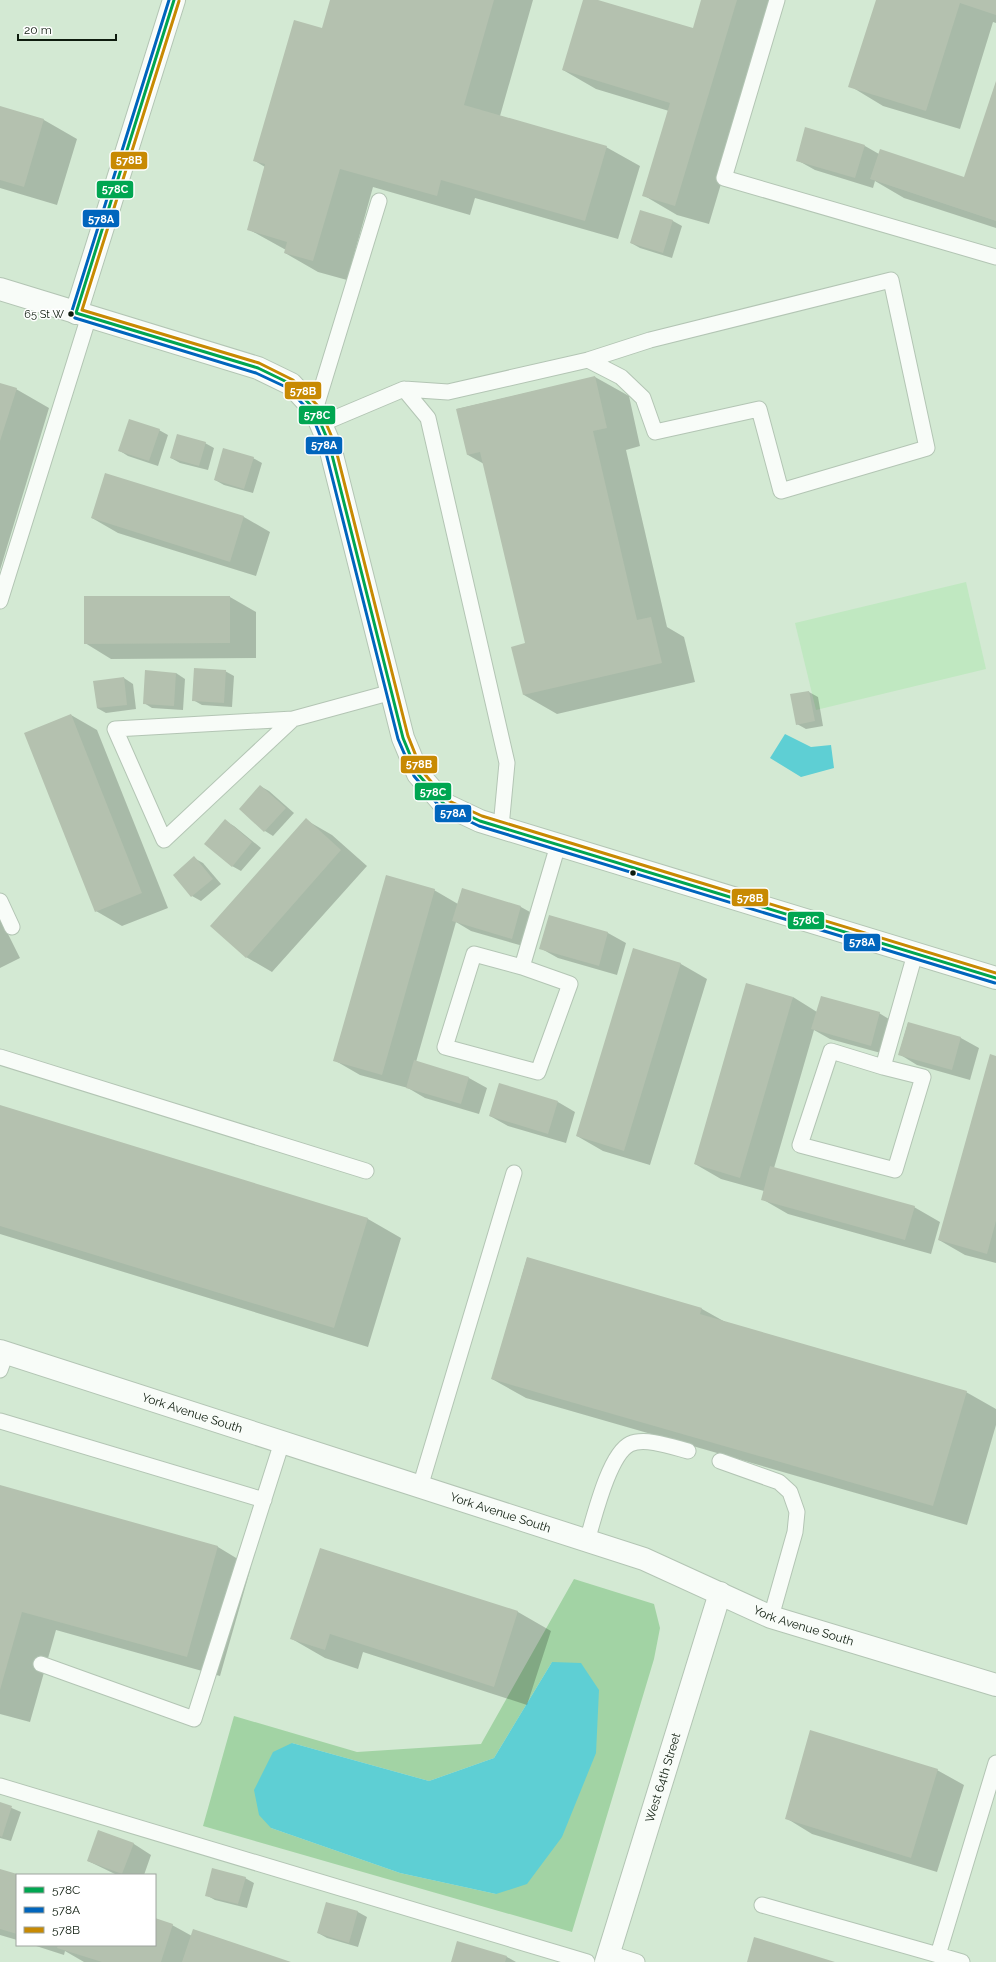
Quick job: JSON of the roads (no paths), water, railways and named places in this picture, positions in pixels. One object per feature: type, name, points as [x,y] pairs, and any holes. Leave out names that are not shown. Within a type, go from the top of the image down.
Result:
[{"type":"street","points":[[83,315],[174,0]]},
{"type":"street","points":[[0,289],[258,368],[290,384],[318,417],[329,443],[403,738],[418,774],[444,804],[480,821],[996,978]]},
{"type":"street","name":"York Avenue South","points":[[2,1358],[282,1442],[644,1559],[771,1617],[996,1685]]},
{"type":"street","name":"West 64th Street","points":[[607,1958],[720,1593]]},
{"type":"lane","points":[[776,0],[724,178],[996,257]]},
{"type":"lane","points":[[318,417],[379,201]]},
{"type":"lane","points":[[318,417],[404,389],[448,392],[588,360],[650,340],[891,280],[927,448],[781,491],[759,409],[655,432],[643,398],[621,377],[588,360]]},
{"type":"lane","points":[[0,601],[83,315]]},
{"type":"lane","points":[[404,389],[428,418],[507,763],[501,827]]},
{"type":"lane","points":[[293,719],[164,840],[115,729],[293,719],[392,692]]},
{"type":"lane","points":[[522,967],[558,845]]},
{"type":"lane","points":[[0,901],[12,927]]},
{"type":"lane","points":[[474,954],[522,967],[570,984],[538,1072],[445,1047],[474,954]]},
{"type":"lane","points":[[883,1067],[915,954]]},
{"type":"lane","points":[[831,1051],[883,1067],[923,1077],[895,1170],[800,1145],[831,1051]]},
{"type":"lane","points":[[0,1057],[366,1171]]},
{"type":"lane","points":[[420,1487],[514,1173]]},
{"type":"lane","points":[[0,1421],[264,1500]]},
{"type":"lane","points":[[41,1664],[194,1719],[282,1442]]},
{"type":"lane","points":[[587,1541],[599,1499],[616,1456],[630,1444],[650,1442],[688,1451]]},
{"type":"lane","points":[[720,1461],[779,1482],[790,1492],[797,1512],[795,1532],[771,1617]]},
{"type":"lane","points":[[938,1955],[996,1763]]},
{"type":"lane","points":[[0,1786],[587,1962]]},
{"type":"lane","points":[[762,1905],[962,1962]]},
{"type":"lane","points":[[607,1958],[636,1962]]},
{"type":"water","points":[[785,734],[811,747],[831,745],[834,768],[801,777],[770,758]]},
{"type":"water","points":[[552,1662],[581,1663],[599,1690],[596,1753],[562,1837],[527,1884],[496,1894],[400,1873],[271,1828],[259,1815],[254,1790],[273,1752],[292,1743],[429,1781],[494,1758]]},
{"type":"place","name":"65 St W","points":[[71,314]]}]
